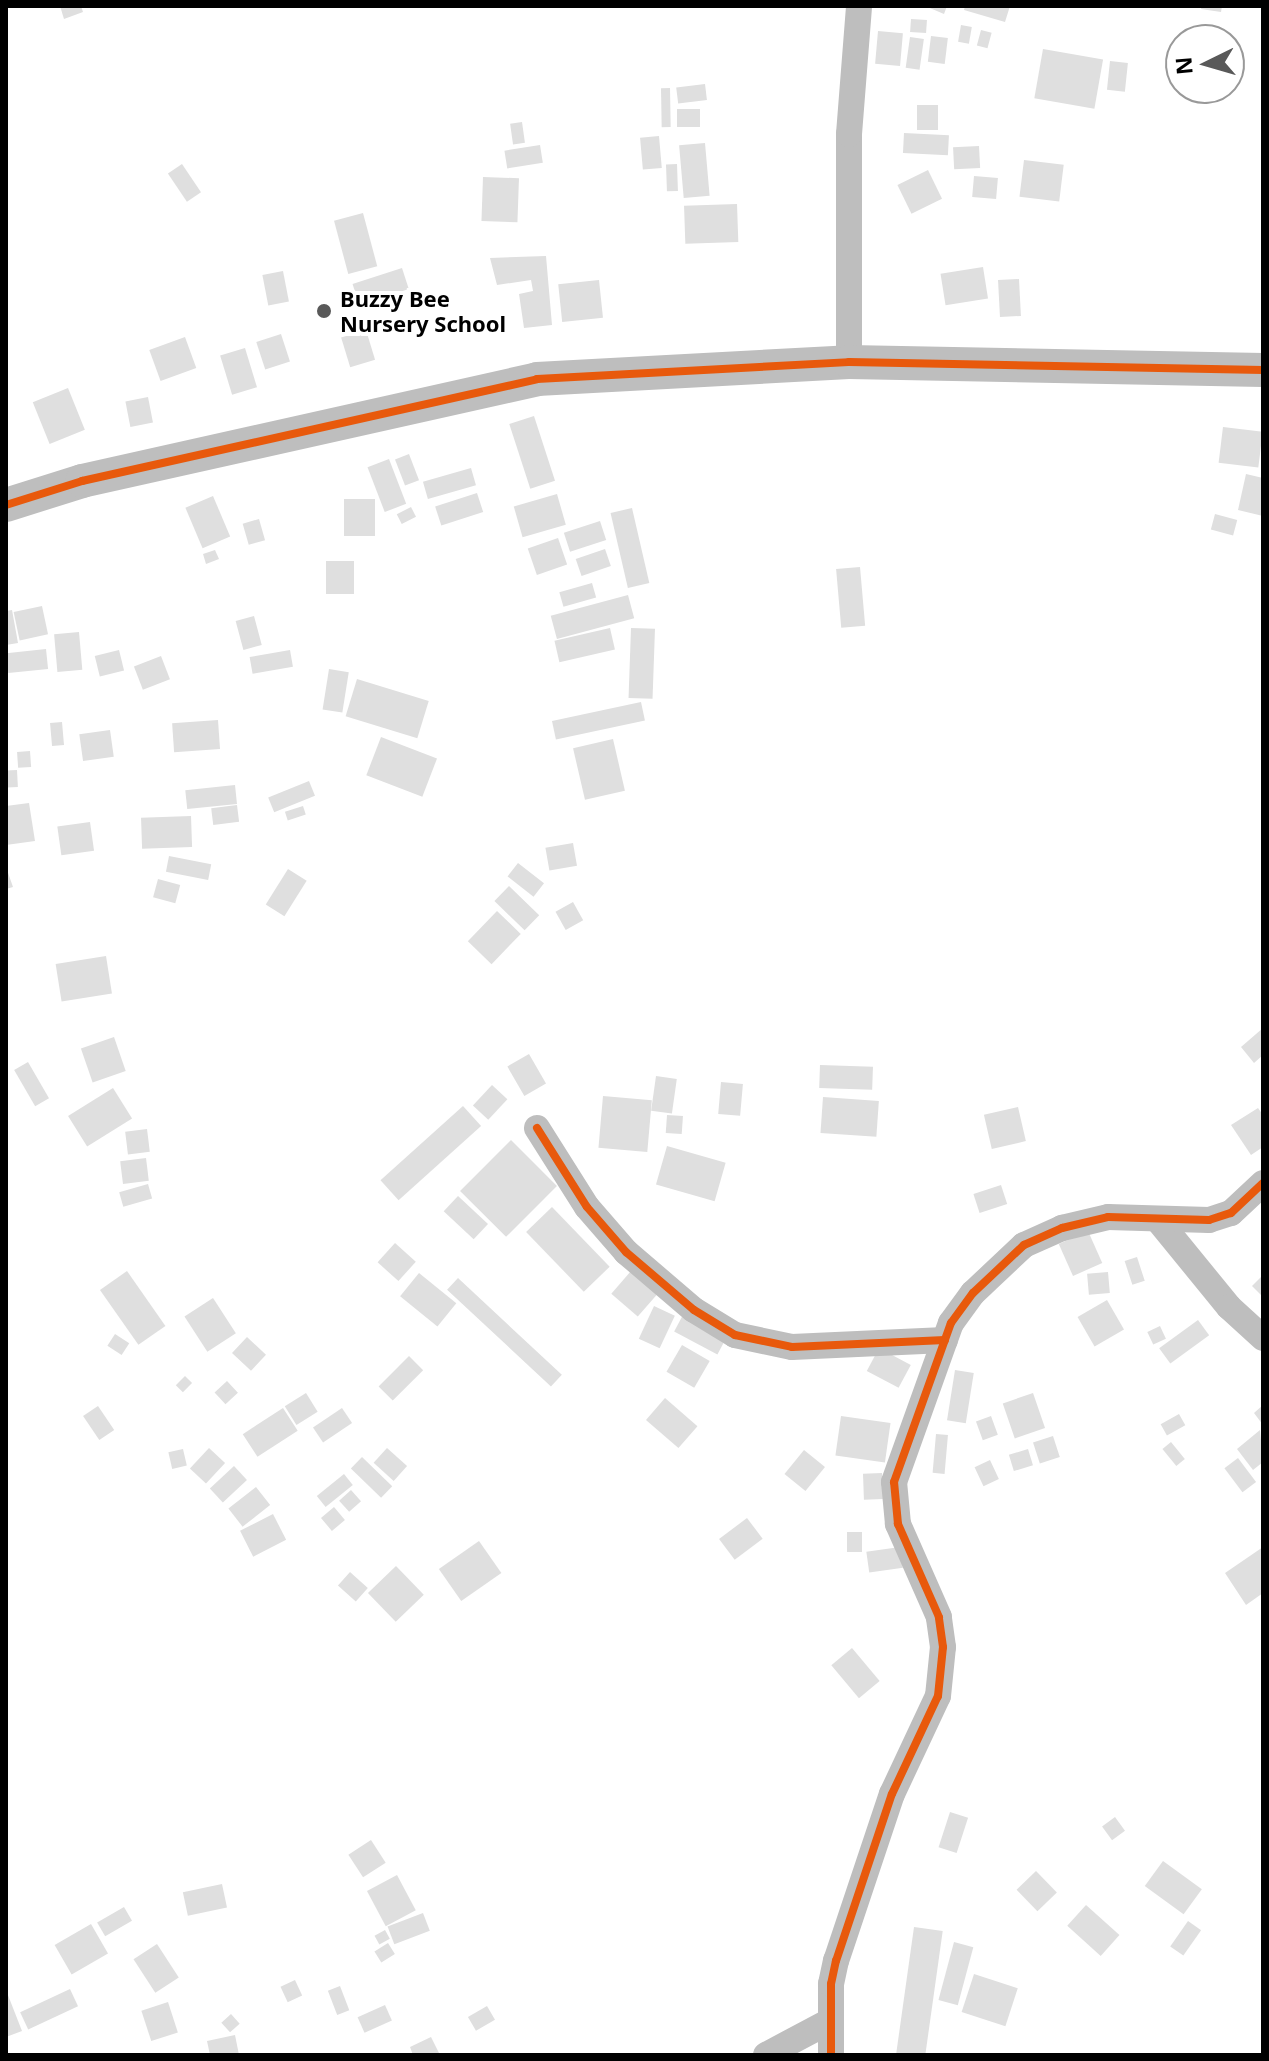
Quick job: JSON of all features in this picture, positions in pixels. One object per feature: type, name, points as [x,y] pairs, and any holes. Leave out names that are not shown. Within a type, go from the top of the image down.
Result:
[{"type":"street","points":[[849,362],[849,134],[859,6]]},
{"type":"street","points":[[6,505],[82,481],[537,379],[849,362],[1263,370]]},
{"type":"street","points":[[537,1128],[587,1207],[626,1252],[682,1302],[735,1335],[792,1347],[945,1340]]},
{"type":"street","points":[[831,2055],[830,2021],[836,1961],[856,1912],[879,1832],[938,1696],[943,1647],[939,1617],[898,1524],[894,1494],[945,1340],[973,1293],[1024,1245],[1062,1228],[1108,1217],[1209,1220],[1231,1213],[1263,1183]]},
{"type":"street","points":[[1158,1220],[1229,1307],[1263,1338]]},
{"type":"street","points":[[766,2055],[830,2021]]},
{"type":"building","points":[[60,6],[81,6],[83,12],[64,19]]},
{"type":"building","points":[[925,6],[947,6],[944,14]]},
{"type":"building","points":[[965,6],[1010,6],[1005,22],[964,10]]},
{"type":"building","points":[[1202,6],[1222,6],[1221,12],[1201,9]]},
{"type":"building","points":[[911,19],[927,20],[926,33],[910,32]]},
{"type":"building","points":[[961,25],[972,27],[969,44],[958,42]]},
{"type":"building","points":[[981,30],[992,33],[987,48],[977,45]]},
{"type":"building","points":[[878,31],[903,33],[900,66],[875,64]]},
{"type":"building","points":[[931,36],[948,38],[945,64],[928,62]]},
{"type":"building","points":[[910,37],[924,39],[920,70],[906,68]]},
{"type":"building","points":[[1043,49],[1103,60],[1094,109],[1034,98]]},
{"type":"building","points":[[1110,61],[1128,63],[1125,92],[1107,90]]},
{"type":"building","points":[[705,84],[707,100],[678,103],[676,88]]},
{"type":"building","points":[[661,88],[670,88],[671,127],[662,127]]},
{"type":"building","points":[[917,105],[938,105],[938,130],[917,130]]},
{"type":"building","points":[[677,109],[700,109],[700,127],[677,127]]},
{"type":"building","points":[[522,122],[525,143],[513,144],[510,124]]},
{"type":"building","points":[[904,133],[949,135],[948,155],[903,153]]},
{"type":"building","points":[[659,136],[662,168],[643,170],[640,138]]},
{"type":"building","points":[[705,143],[710,196],[684,198],[679,145]]},
{"type":"building","points":[[540,145],[543,163],[507,168],[504,151]]},
{"type":"building","points":[[979,146],[980,168],[954,169],[953,147]]},
{"type":"building","points":[[1024,160],[1064,165],[1059,202],[1019,197]]},
{"type":"building","points":[[182,164],[201,192],[187,202],[168,174]]},
{"type":"building","points":[[666,164],[677,164],[678,191],[667,191]]},
{"type":"building","points":[[928,170],[942,199],[911,214],[897,185]]},
{"type":"building","points":[[974,176],[998,178],[996,199],[972,197]]},
{"type":"building","points":[[483,177],[519,178],[517,222],[481,221]]},
{"type":"building","points":[[737,204],[738,242],[685,244],[684,206]]},
{"type":"building","points":[[363,213],[377,266],[348,274],[334,221]]},
{"type":"building","points":[[546,256],[552,325],[524,328],[519,294],[533,291],[531,280],[497,285],[490,258]]},
{"type":"building","points":[[983,267],[988,299],[946,305],[941,274]]},
{"type":"building","points":[[402,268],[409,289],[359,305],[353,284]]},
{"type":"building","points":[[283,271],[289,301],[268,305],[262,275]]},
{"type":"building","points":[[1019,279],[1021,316],[1000,317],[998,280]]},
{"type":"building","points":[[599,280],[603,318],[562,322],[558,284]]},
{"type":"building","points":[[366,330],[375,360],[350,367],[341,338]]},
{"type":"building","points":[[281,334],[290,362],[265,370],[256,342]]},
{"type":"building","points":[[185,337],[196,368],[161,381],[149,350]]},
{"type":"building","points":[[245,348],[257,387],[232,395],[220,356]]},
{"type":"building","points":[[68,388],[85,430],[50,444],[33,402]]},
{"type":"building","points":[[148,397],[153,423],[130,427],[125,401]]},
{"type":"building","points":[[534,416],[555,481],[530,489],[509,424]]},
{"type":"building","points":[[1223,427],[1263,432],[1258,468],[1219,463]]},
{"type":"building","points":[[409,454],[419,480],[405,486],[395,459]]},
{"type":"building","points":[[389,459],[406,504],[385,512],[368,467]]},
{"type":"building","points":[[471,468],[476,485],[428,499],[423,482]]},
{"type":"building","points":[[1246,474],[1263,478],[1263,516],[1238,510]]},
{"type":"building","points":[[477,493],[483,512],[441,526],[435,507]]},
{"type":"building","points":[[557,494],[566,525],[523,537],[514,506]]},
{"type":"building","points":[[213,496],[230,537],[203,548],[185,508]]},
{"type":"building","points":[[344,499],[375,499],[375,536],[344,536]]},
{"type":"building","points":[[411,507],[416,517],[402,524],[397,514]]},
{"type":"building","points":[[632,508],[649,583],[628,588],[611,513]]},
{"type":"building","points":[[1215,514],[1237,520],[1233,535],[1211,529]]},
{"type":"building","points":[[259,519],[265,540],[249,545],[243,524]]},
{"type":"building","points":[[600,521],[606,540],[570,552],[564,533]]},
{"type":"building","points":[[558,538],[567,564],[537,575],[528,548]]},
{"type":"building","points":[[605,549],[611,566],[582,576],[576,559]]},
{"type":"building","points":[[215,550],[219,559],[206,564],[203,554]]},
{"type":"building","points":[[326,561],[354,561],[354,594],[326,594]]},
{"type":"building","points":[[860,567],[865,626],[841,628],[836,569]]},
{"type":"building","points":[[592,583],[596,597],[563,607],[559,592]]},
{"type":"building","points":[[628,595],[634,618],[557,639],[551,616]]},
{"type":"building","points":[[42,606],[48,634],[20,640],[14,612]]},
{"type":"building","points":[[12,610],[18,643],[6,645],[6,611]]},
{"type":"building","points":[[254,616],[262,645],[243,650],[236,621]]},
{"type":"building","points":[[610,628],[615,649],[559,662],[554,641]]},
{"type":"building","points":[[631,628],[655,629],[653,699],[629,698]]},
{"type":"building","points":[[79,632],[82,670],[57,672],[54,634]]},
{"type":"building","points":[[46,649],[48,669],[8,673],[6,653]]},
{"type":"building","points":[[119,650],[124,670],[100,676],[95,656]]},
{"type":"building","points":[[290,650],[293,667],[253,674],[250,657]]},
{"type":"building","points":[[161,656],[170,679],[143,690],[134,666]]},
{"type":"building","points":[[329,669],[349,672],[342,713],[323,709]]},
{"type":"building","points":[[357,679],[429,701],[417,738],[346,716]]},
{"type":"building","points":[[641,702],[645,721],[556,740],[552,721]]},
{"type":"building","points":[[218,720],[220,749],[174,752],[172,723]]},
{"type":"building","points":[[62,722],[64,745],[52,746],[50,723]]},
{"type":"building","points":[[110,730],[114,757],[83,761],[79,734]]},
{"type":"building","points":[[381,737],[437,759],[422,797],[366,775]]},
{"type":"building","points":[[613,739],[625,791],[585,800],[573,748]]},
{"type":"building","points":[[30,751],[31,767],[18,768],[17,752]]},
{"type":"building","points":[[17,770],[18,787],[7,788],[6,771]]},
{"type":"building","points":[[309,781],[315,796],[274,812],[268,797]]},
{"type":"building","points":[[235,785],[237,804],[187,809],[185,790]]},
{"type":"building","points":[[29,803],[35,841],[6,845],[6,806]]},
{"type":"building","points":[[237,805],[239,822],[213,825],[211,808]]},
{"type":"building","points":[[303,806],[306,815],[288,820],[285,812]]},
{"type":"building","points":[[191,816],[192,847],[142,849],[141,818]]},
{"type":"building","points":[[90,822],[94,851],[61,855],[57,827]]},
{"type":"building","points":[[573,843],[577,866],[549,871],[545,848]]},
{"type":"building","points":[[169,856],[211,864],[208,880],[166,872]]},
{"type":"building","points":[[518,863],[544,883],[534,897],[508,876]]},
{"type":"building","points":[[6,867],[13,887],[6,889]]},
{"type":"building","points":[[288,869],[307,881],[284,916],[266,905]]},
{"type":"building","points":[[158,879],[180,885],[175,903],[153,897]]},
{"type":"building","points":[[509,886],[539,915],[525,930],[494,901]]},
{"type":"building","points":[[573,902],[583,920],[566,930],[556,912]]},
{"type":"building","points":[[497,911],[521,934],[492,964],[468,941]]},
{"type":"building","points":[[106,956],[112,994],[62,1002],[56,964]]},
{"type":"building","points":[[1263,1028],[1263,1055],[1254,1063],[1241,1047]]},
{"type":"building","points":[[114,1037],[126,1071],[93,1082],[81,1048]]},
{"type":"building","points":[[529,1054],[546,1083],[524,1096],[507,1066]]},
{"type":"building","points":[[28,1062],[49,1098],[35,1106],[14,1070]]},
{"type":"building","points":[[820,1065],[873,1067],[872,1090],[819,1088]]},
{"type":"building","points":[[656,1076],[677,1079],[672,1114],[651,1111]]},
{"type":"building","points":[[721,1082],[743,1084],[740,1116],[718,1114]]},
{"type":"building","points":[[492,1085],[507,1099],[488,1120],[473,1105]]},
{"type":"building","points":[[113,1088],[132,1119],[87,1147],[68,1116]]},
{"type":"building","points":[[603,1096],[652,1100],[647,1152],[598,1148]]},
{"type":"building","points":[[823,1097],[879,1101],[876,1137],[820,1133]]},
{"type":"building","points":[[463,1106],[481,1126],[399,1200],[381,1180]]},
{"type":"building","points":[[1018,1107],[1026,1141],[992,1149],[984,1115]]},
{"type":"building","points":[[1258,1108],[1263,1115],[1263,1147],[1251,1155],[1231,1125]]},
{"type":"building","points":[[667,1115],[683,1116],[682,1134],[666,1133]]},
{"type":"building","points":[[147,1129],[150,1152],[128,1155],[125,1132]]},
{"type":"building","points":[[511,1140],[557,1186],[506,1237],[460,1191]]},
{"type":"building","points":[[667,1146],[726,1163],[715,1201],[656,1184]]},
{"type":"building","points":[[146,1158],[149,1181],[123,1184],[120,1161]]},
{"type":"building","points":[[148,1184],[152,1198],[123,1207],[119,1192]]},
{"type":"building","points":[[1001,1185],[1007,1204],[980,1213],[973,1194]]},
{"type":"building","points":[[458,1196],[488,1224],[474,1239],[444,1211]]},
{"type":"building","points":[[552,1207],[610,1267],[584,1292],[526,1232]]},
{"type":"building","points":[[1088,1231],[1102,1263],[1073,1276],[1059,1244]]},
{"type":"building","points":[[395,1243],[416,1262],[398,1281],[378,1262]]},
{"type":"building","points":[[1137,1257],[1145,1281],[1132,1285],[1125,1261]]},
{"type":"building","points":[[127,1271],[165,1326],[138,1345],[100,1290]]},
{"type":"building","points":[[631,1271],[657,1294],[638,1317],[611,1294]]},
{"type":"building","points":[[1108,1272],[1110,1293],[1089,1295],[1087,1274]]},
{"type":"building","points":[[419,1273],[456,1303],[437,1327],[400,1296]]},
{"type":"building","points":[[1263,1275],[1263,1297],[1252,1286]]},
{"type":"building","points":[[458,1278],[562,1375],[551,1387],[447,1290]]},
{"type":"building","points":[[213,1298],[236,1333],[207,1352],[184,1317]]},
{"type":"building","points":[[1107,1300],[1124,1329],[1095,1346],[1078,1317]]},
{"type":"building","points":[[654,1306],[675,1316],[660,1348],[639,1339]]},
{"type":"building","points":[[684,1313],[727,1336],[717,1355],[674,1332]]},
{"type":"building","points":[[1198,1320],[1209,1335],[1170,1364],[1159,1348]]},
{"type":"building","points":[[1160,1326],[1166,1339],[1153,1345],[1147,1332]]},
{"type":"building","points":[[115,1334],[129,1343],[122,1355],[107,1346]]},
{"type":"building","points":[[247,1337],[266,1355],[251,1371],[232,1353]]},
{"type":"building","points":[[682,1345],[710,1361],[694,1388],[666,1372]]},
{"type":"building","points":[[879,1348],[911,1365],[899,1388],[867,1371]]},
{"type":"building","points":[[409,1356],[423,1370],[393,1401],[379,1386]]},
{"type":"building","points":[[955,1370],[974,1373],[966,1423],[947,1420]]},
{"type":"building","points":[[185,1376],[192,1383],[183,1392],[176,1385]]},
{"type":"building","points":[[227,1381],[238,1393],[225,1404],[215,1393]]},
{"type":"building","points":[[306,1393],[318,1412],[296,1425],[285,1406]]},
{"type":"building","points":[[1033,1393],[1045,1428],[1015,1438],[1003,1403]]},
{"type":"building","points":[[665,1398],[697,1426],[678,1448],[646,1420]]},
{"type":"building","points":[[1263,1405],[1263,1425],[1254,1413]]},
{"type":"building","points":[[98,1406],[114,1430],[99,1440],[83,1416]]},
{"type":"building","points":[[283,1408],[298,1431],[257,1457],[243,1434]]},
{"type":"building","points":[[342,1408],[352,1423],[323,1442],[313,1428]]},
{"type":"building","points":[[1179,1414],[1185,1425],[1167,1436],[1161,1424]]},
{"type":"building","points":[[841,1416],[891,1423],[885,1463],[835,1456]]},
{"type":"building","points":[[991,1416],[998,1435],[983,1440],[976,1421]]},
{"type":"building","points":[[1260,1430],[1263,1462],[1253,1470],[1237,1449]]},
{"type":"building","points":[[936,1434],[948,1435],[945,1474],[933,1473]]},
{"type":"building","points":[[1053,1436],[1060,1457],[1040,1463],[1033,1442]]},
{"type":"building","points":[[1171,1442],[1185,1459],[1176,1466],[1162,1449]]},
{"type":"building","points":[[209,1448],[225,1463],[206,1483],[190,1468]]},
{"type":"building","points":[[387,1448],[407,1466],[394,1481],[374,1463]]},
{"type":"building","points":[[183,1449],[187,1466],[172,1469],[168,1452]]},
{"type":"building","points":[[1028,1449],[1033,1465],[1014,1471],[1009,1455]]},
{"type":"building","points":[[804,1450],[825,1467],[805,1491],[784,1474]]},
{"type":"building","points":[[362,1457],[392,1486],[381,1498],[351,1469]]},
{"type":"building","points":[[1238,1458],[1256,1482],[1242,1492],[1224,1468]]},
{"type":"building","points":[[990,1460],[999,1479],[983,1486],[975,1467]]},
{"type":"building","points":[[234,1466],[247,1480],[223,1502],[210,1489]]},
{"type":"building","points":[[882,1473],[883,1499],[864,1500],[863,1474]]},
{"type":"building","points":[[344,1474],[353,1485],[326,1507],[317,1496]]},
{"type":"building","points":[[256,1487],[270,1505],[243,1527],[228,1509]]},
{"type":"building","points":[[351,1490],[361,1501],[349,1512],[339,1501]]},
{"type":"building","points":[[334,1507],[345,1520],[332,1531],[321,1518]]},
{"type":"building","points":[[273,1514],[286,1540],[253,1557],[240,1531]]},
{"type":"building","points":[[747,1518],[763,1539],[735,1560],[719,1539]]},
{"type":"building","points":[[847,1532],[862,1532],[862,1552],[847,1552]]},
{"type":"building","points":[[479,1541],[501,1573],[461,1601],[439,1569]]},
{"type":"building","points":[[900,1547],[903,1568],[869,1573],[866,1552]]},
{"type":"building","points":[[1263,1547],[1263,1593],[1246,1605],[1225,1573]]},
{"type":"building","points":[[396,1566],[424,1595],[396,1622],[368,1593]]},
{"type":"building","points":[[350,1572],[368,1588],[356,1601],[338,1585]]},
{"type":"building","points":[[852,1648],[880,1681],[859,1698],[831,1665]]},
{"type":"building","points":[[950,1812],[968,1818],[957,1853],[939,1847]]},
{"type":"building","points":[[1115,1817],[1125,1831],[1112,1840],[1102,1826]]},
{"type":"building","points":[[371,1840],[386,1863],[363,1877],[348,1855]]},
{"type":"building","points":[[1163,1861],[1202,1889],[1184,1914],[1145,1886]]},
{"type":"building","points":[[1036,1871],[1057,1893],[1037,1911],[1017,1890]]},
{"type":"building","points":[[397,1875],[416,1910],[386,1926],[367,1891]]},
{"type":"building","points":[[222,1884],[227,1907],[188,1916],[183,1892]]},
{"type":"building","points":[[1086,1905],[1119,1935],[1101,1956],[1067,1926]]},
{"type":"building","points":[[124,1907],[132,1921],[105,1936],[97,1922]]},
{"type":"building","points":[[423,1913],[430,1931],[394,1944],[388,1927]]},
{"type":"building","points":[[1188,1921],[1201,1930],[1183,1956],[1170,1946]]},
{"type":"building","points":[[91,1924],[108,1953],[72,1974],[55,1945]]},
{"type":"building","points":[[914,1927],[943,1931],[925,2055],[896,2055]]},
{"type":"building","points":[[385,1930],[390,1939],[379,1945],[375,1936]]},
{"type":"building","points":[[954,1942],[973,1947],[958,2005],[938,2000]]},
{"type":"building","points":[[388,1943],[395,1954],[381,1963],[374,1951]]},
{"type":"building","points":[[157,1944],[179,1978],[155,1993],[134,1959]]},
{"type":"building","points":[[974,1974],[1018,1988],[1005,2026],[962,2012]]},
{"type":"building","points":[[295,1980],[302,1995],[288,2002],[280,1987]]},
{"type":"building","points":[[340,1986],[349,2010],[337,2015],[328,1991]]},
{"type":"building","points":[[70,1989],[78,2006],[28,2029],[20,2012]]},
{"type":"building","points":[[6,1990],[22,2031],[6,2037]]},
{"type":"building","points":[[168,2002],[178,2032],[151,2041],[141,2011]]},
{"type":"building","points":[[385,2005],[392,2021],[365,2033],[358,2017]]},
{"type":"building","points":[[487,2006],[495,2020],[476,2031],[468,2017]]},
{"type":"building","points":[[231,2014],[240,2024],[230,2032],[221,2023]]},
{"type":"building","points":[[235,2035],[239,2055],[210,2055],[207,2041]]},
{"type":"building","points":[[431,2037],[440,2055],[413,2055],[410,2047]]},
{"type":"cycle path","points":[[6,505],[82,481],[537,379],[849,362],[1263,370]]},
{"type":"cycle path","points":[[537,1128],[587,1207],[626,1252],[694,1310],[735,1335],[792,1347],[945,1340]]},
{"type":"cycle path","points":[[831,2055],[831,1984],[836,1961],[892,1794],[938,1696],[943,1647],[939,1617],[898,1524],[894,1482],[951,1323],[973,1293],[1024,1245],[1062,1228],[1108,1217],[1209,1220],[1231,1213],[1263,1183]]},
{"type":"place","name":"Buzzy Bee Nursery School","points":[[324,311]]}]
